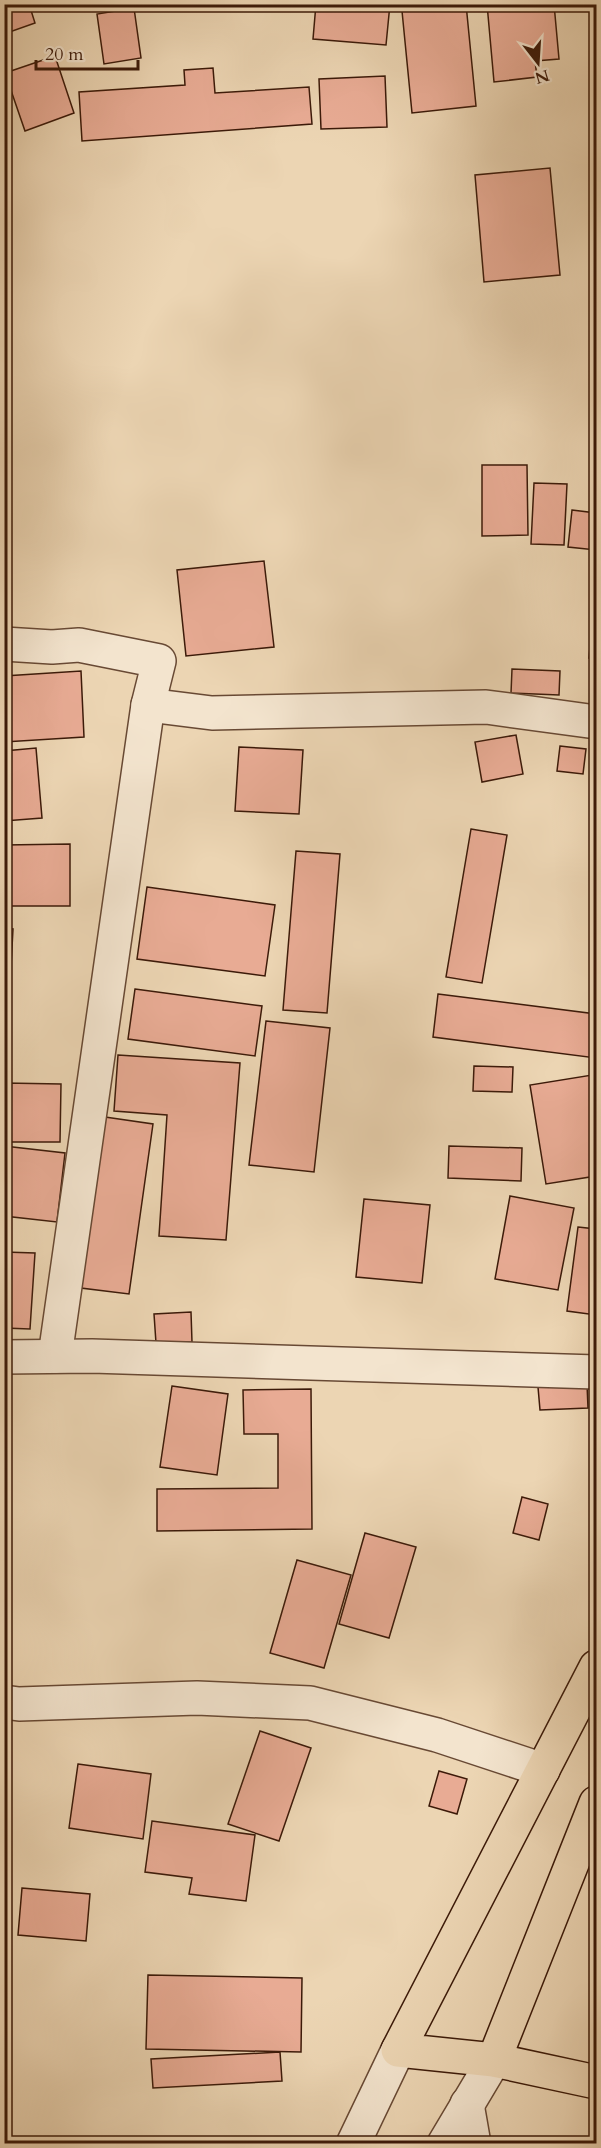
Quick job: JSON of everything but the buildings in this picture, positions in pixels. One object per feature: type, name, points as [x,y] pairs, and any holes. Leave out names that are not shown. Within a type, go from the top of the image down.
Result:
[{"type":"main road","points":[[597,1667],[398,2050],[494,2060],[597,2082]]},
{"type":"main road","points":[[494,2060],[597,1803]]},
{"type":"street","points":[[4,644],[52,647],[79,645],[159,661],[148,705],[55,1356]]},
{"type":"street","points":[[148,705],[212,712],[486,707],[597,722]]},
{"type":"street","points":[[4,1357],[55,1356],[597,1372]]},
{"type":"street","points":[[4,1702],[19,1704],[197,1698],[310,1703],[437,1735],[543,1770]]},
{"type":"street","points":[[353,2144],[398,2050]]},
{"type":"street","points":[[444,2144],[494,2060]]},
{"type":"street","points":[[467,2104],[474,2144]]}]
